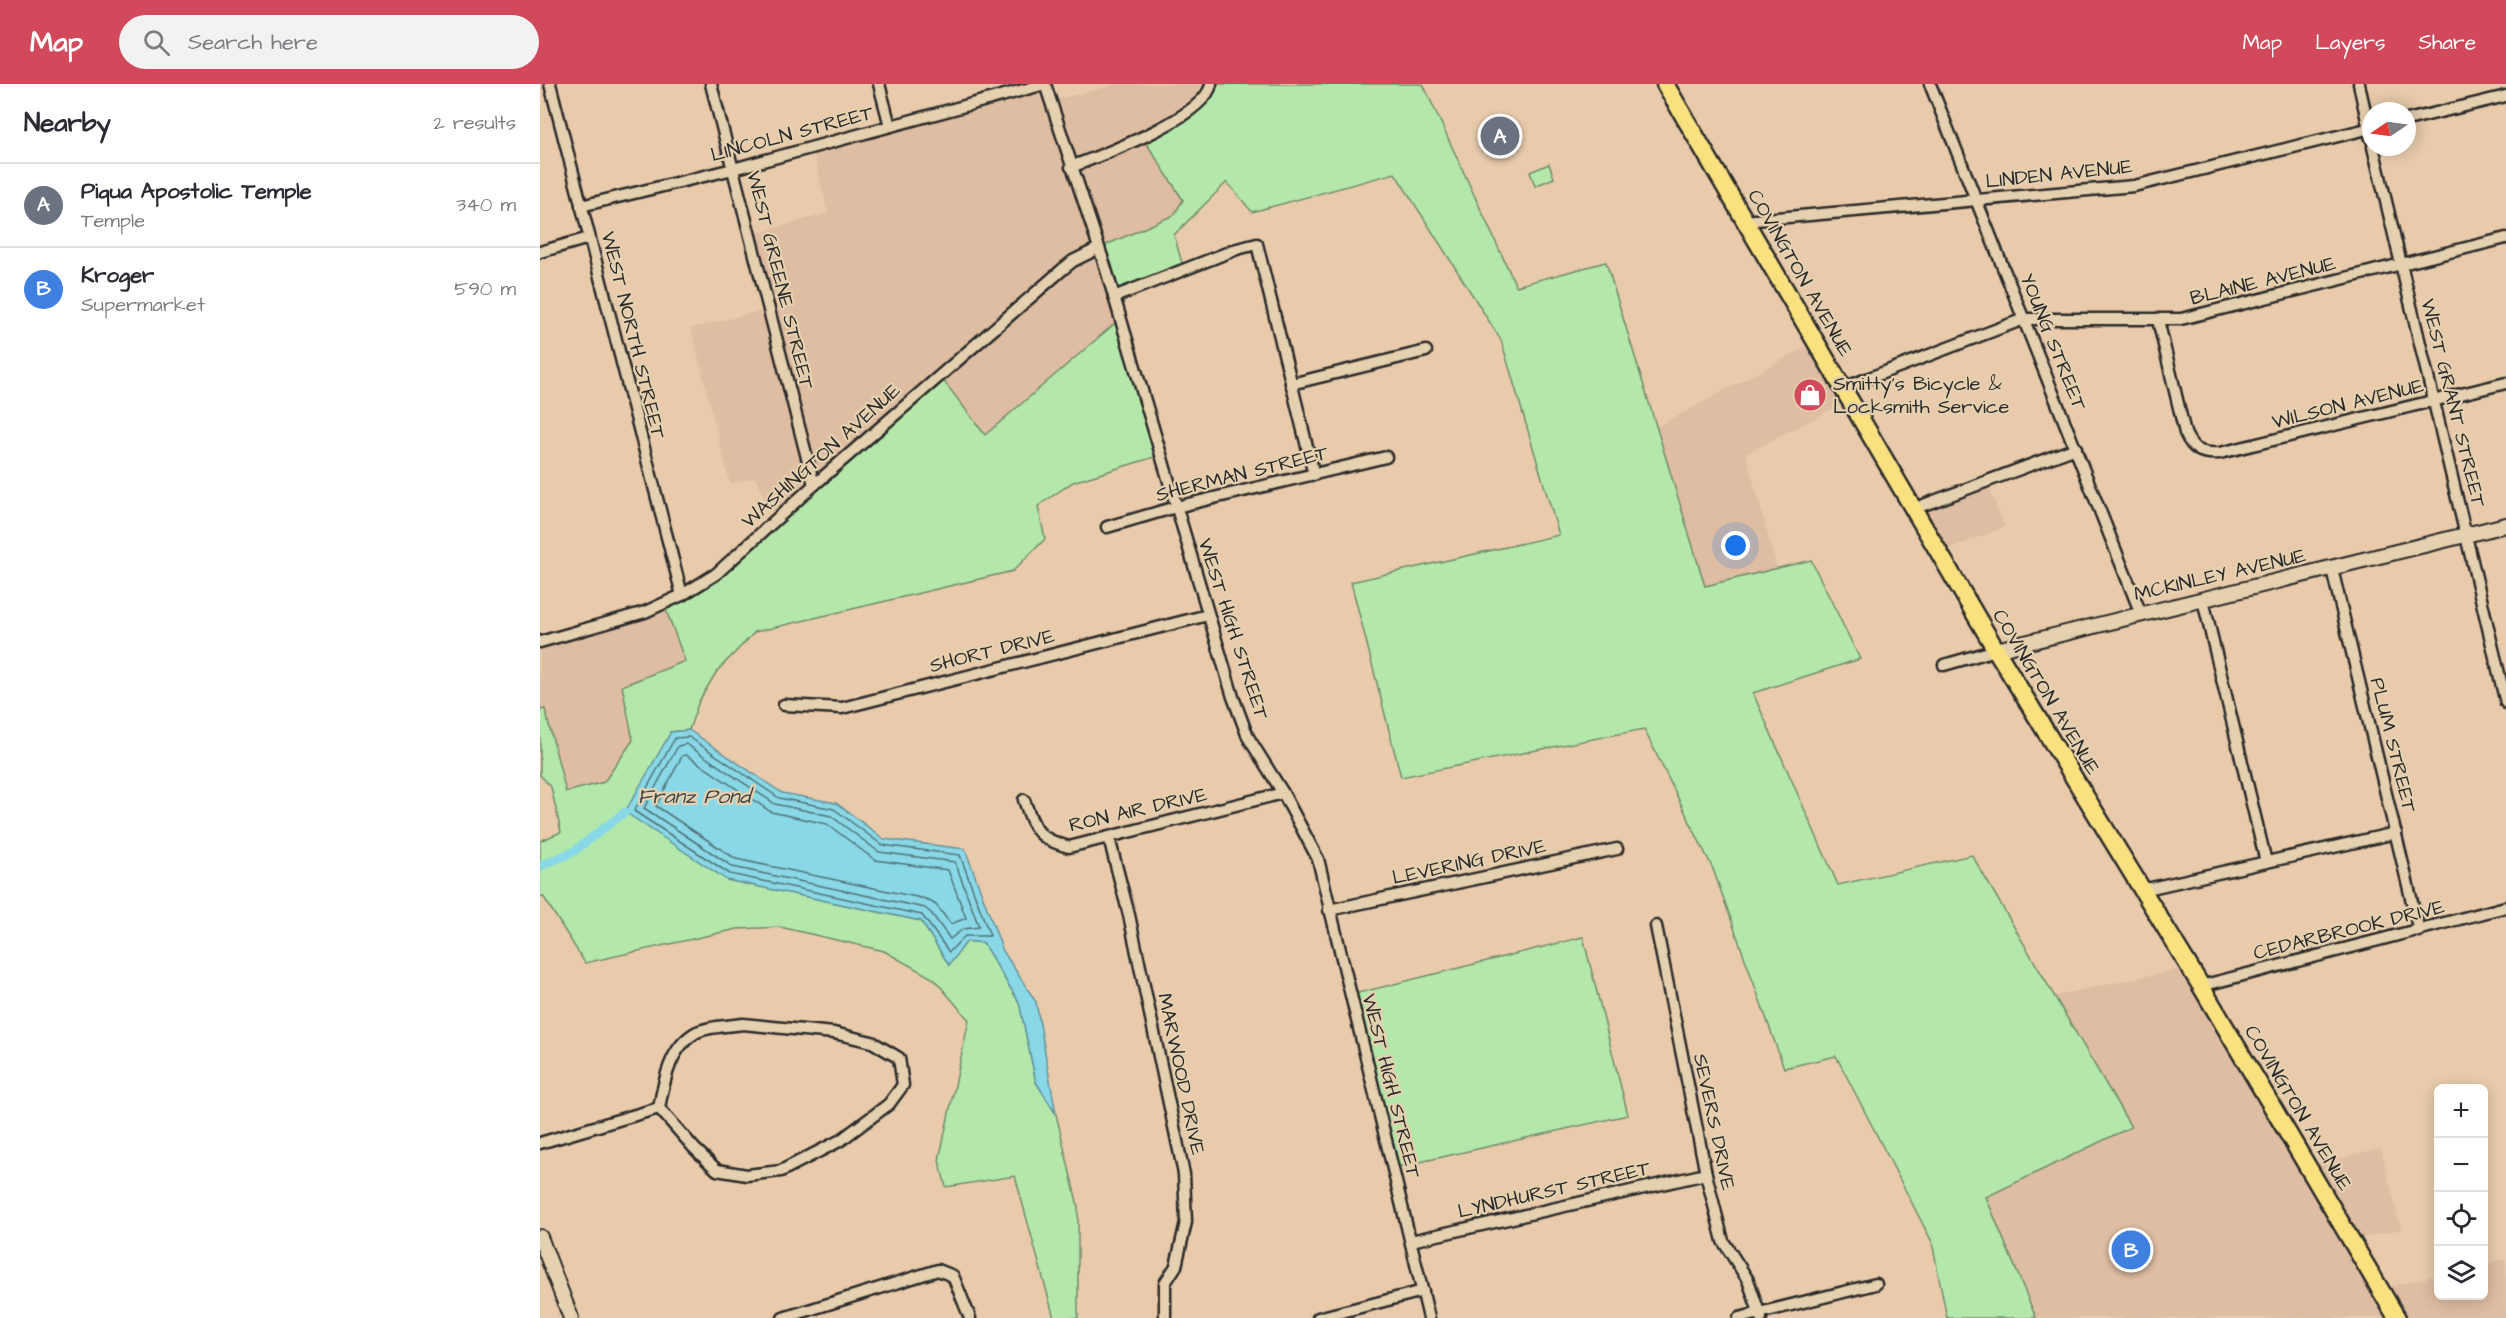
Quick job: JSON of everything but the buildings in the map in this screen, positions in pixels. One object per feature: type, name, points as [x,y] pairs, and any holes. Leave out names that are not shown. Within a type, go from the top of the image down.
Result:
[{"type":"main road","name":"COVINGTON AVENUE","points":[[1665,84],[1996,650],[2201,986],[2397,1318]]},
{"type":"street","name":"WEST NORTH STREET","points":[[550,84],[682,595]]},
{"type":"street","name":"WEST GREENE STREET","points":[[711,84],[814,485]]},
{"type":"street","points":[[879,84],[890,126]]},
{"type":"street","name":"LINCOLN STREET","points":[[581,206],[733,169],[1045,84]]},
{"type":"street","name":"WEST HIGH STREET","points":[[1045,84],[1099,248],[1233,697],[1248,737],[1283,793],[1318,859],[1429,1318]]},
{"type":"street","name":"YOUNG STREET","points":[[1930,84],[2141,614]]},
{"type":"street","points":[[2359,84],[2363,102]]},
{"type":"street","points":[[1071,167],[1143,138],[1196,106],[1207,96],[1211,86]]},
{"type":"street","points":[[2416,118],[2506,96]]},
{"type":"street","name":"LINDEN AVENUE","points":[[1744,221],[2134,186],[2362,134]]},
{"type":"street","name":"WEST GRANT STREET","points":[[2375,156],[2506,703]]},
{"type":"street","points":[[540,252],[589,238]]},
{"type":"street","name":"BLAINE AVENUE","points":[[2024,319],[2181,320],[2506,238]]},
{"type":"street","points":[[1114,297],[1237,249],[1257,244],[1314,475]]},
{"type":"street","name":"WASHINGTON AVENUE","points":[[540,642],[645,612],[682,595],[716,574],[814,485],[1063,269],[1073,261],[1099,248]]},
{"type":"street","points":[[1843,388],[2024,319]]},
{"type":"street","name":"WILSON AVENUE","points":[[2158,320],[2186,433],[2190,445],[2197,452],[2220,453],[2506,383]]},
{"type":"street","points":[[1291,384],[1426,351]]},
{"type":"street","points":[[1913,509],[2076,448]]},
{"type":"street","name":"SHERMAN STREET","points":[[1107,527],[1176,507],[1386,457]]},
{"type":"street","name":"MCKINLEY AVENUE","points":[[1944,665],[1996,650],[2506,525]]},
{"type":"street","name":"PLUM STREET","points":[[2332,569],[2419,931]]},
{"type":"street","points":[[2203,600],[2266,862]]},
{"type":"street","name":"SHORT DRIVE","points":[[784,705],[842,708],[1208,615]]},
{"type":"street","name":"RON AIR DRIVE","points":[[1024,800],[1034,827],[1048,842],[1069,847],[1283,793]]},
{"type":"street","points":[[2142,890],[2396,833]]},
{"type":"street","name":"MARWOOD DRIVE","points":[[1109,838],[1130,915],[1184,1174],[1186,1222],[1176,1266],[1166,1283],[1165,1318]]},
{"type":"street","name":"LEVERING DRIVE","points":[[1329,910],[1617,849]]},
{"type":"street","name":"CEDARBROOK DRIVE","points":[[2201,986],[2506,907]]},
{"type":"street","name":"SEVERS DRIVE","points":[[1656,926],[1706,1174],[1724,1241],[1748,1280],[1760,1315]]},
{"type":"street","points":[[743,1024],[834,1033],[872,1042],[899,1058],[903,1084],[889,1104],[841,1140],[781,1171],[747,1175],[717,1170],[659,1108],[664,1078],[683,1042],[699,1031],[743,1024]]},
{"type":"street","points":[[540,1143],[659,1108]]},
{"type":"street","name":"LYNDHURST STREET","points":[[1411,1241],[1706,1174]]},
{"type":"street","points":[[540,1237],[571,1318]]},
{"type":"street","points":[[783,1318],[938,1270],[953,1276],[970,1318]]},
{"type":"street","points":[[1739,1318],[1760,1315],[1876,1284]]},
{"type":"street","points":[[1318,1318],[1423,1292]]},
{"type":"shaded area","points":[[1045,84],[1051,101],[1118,84],[1211,84],[1183,200],[1174,215],[1099,248],[1120,319],[985,435],[940,376],[775,520],[755,478],[730,484],[691,328],[769,309],[750,235],[828,213],[812,147]]},
{"type":"shaded area","points":[[1816,341],[1850,400],[1746,454],[1777,568],[1705,586],[1657,427]]},
{"type":"shaded area","points":[[1986,482],[2005,527],[1939,553],[1913,509]]},
{"type":"shaded area","points":[[664,604],[685,661],[623,686],[633,740],[604,782],[566,792],[545,709],[540,710],[540,642]]},
{"type":"shaded area","points":[[2189,967],[2308,1166],[2381,1148],[2401,1229],[2353,1240],[2380,1289],[2434,1276],[2434,1300],[2488,1300],[2488,1263],[2506,1259],[2506,1318],[2036,1318],[1985,1197],[2131,1127],[2053,996]]},
{"type":"green space","points":[[1211,84],[1423,84],[1516,286],[1606,262],[1705,586],[1811,560],[1860,659],[1753,693],[1838,885],[1972,855],[2131,1127],[1986,1197],[2036,1318],[1947,1318],[1932,1242],[1836,1056],[1784,1068],[1713,869],[1644,729],[1401,777],[1351,582],[1559,535],[1501,340],[1395,173],[1252,212],[1227,182],[1174,235],[1184,270],[1114,297],[1099,248],[1174,215],[1183,200],[1143,138],[1196,106]]},
{"type":"green space","points":[[1549,164],[1554,178],[1535,186],[1530,172]]},
{"type":"green space","points":[[1120,319],[1161,455],[1073,482],[1038,506],[1045,539],[1013,571],[755,632],[717,671],[699,701],[689,730],[670,732],[727,880],[921,921],[949,965],[967,941],[983,943],[1019,1002],[1036,1082],[1056,1114],[1078,1206],[1078,1318],[1054,1318],[1015,1176],[946,1187],[939,1160],[969,1020],[934,979],[884,951],[780,927],[737,929],[585,963],[543,896],[540,897],[540,841],[561,832],[551,787],[540,775],[540,710],[545,709],[566,792],[604,782],[633,740],[622,686],[685,661],[664,604],[716,574],[940,376],[985,435]]},
{"type":"green space","points":[[1583,937],[1628,1115],[1393,1168],[1350,995]]},
{"type":"water","name":"Franz Pond","points":[[689,730],[782,793],[836,803],[884,839],[965,849],[1003,951],[1036,1002],[1056,1114],[1036,1082],[1019,1002],[983,943],[967,941],[949,965],[921,921],[727,880],[625,812],[671,732]]},
{"type":"waterway","points":[[540,866],[573,852],[625,812]]},
{"type":"place","name":"Piqua Apostolic Temple","points":[[1500,136]]},
{"type":"place","name":"Smitty's Bicycle & Locksmith Service","points":[[1810,395]]},
{"type":"place","name":"Kroger","points":[[2131,1250]]}]
